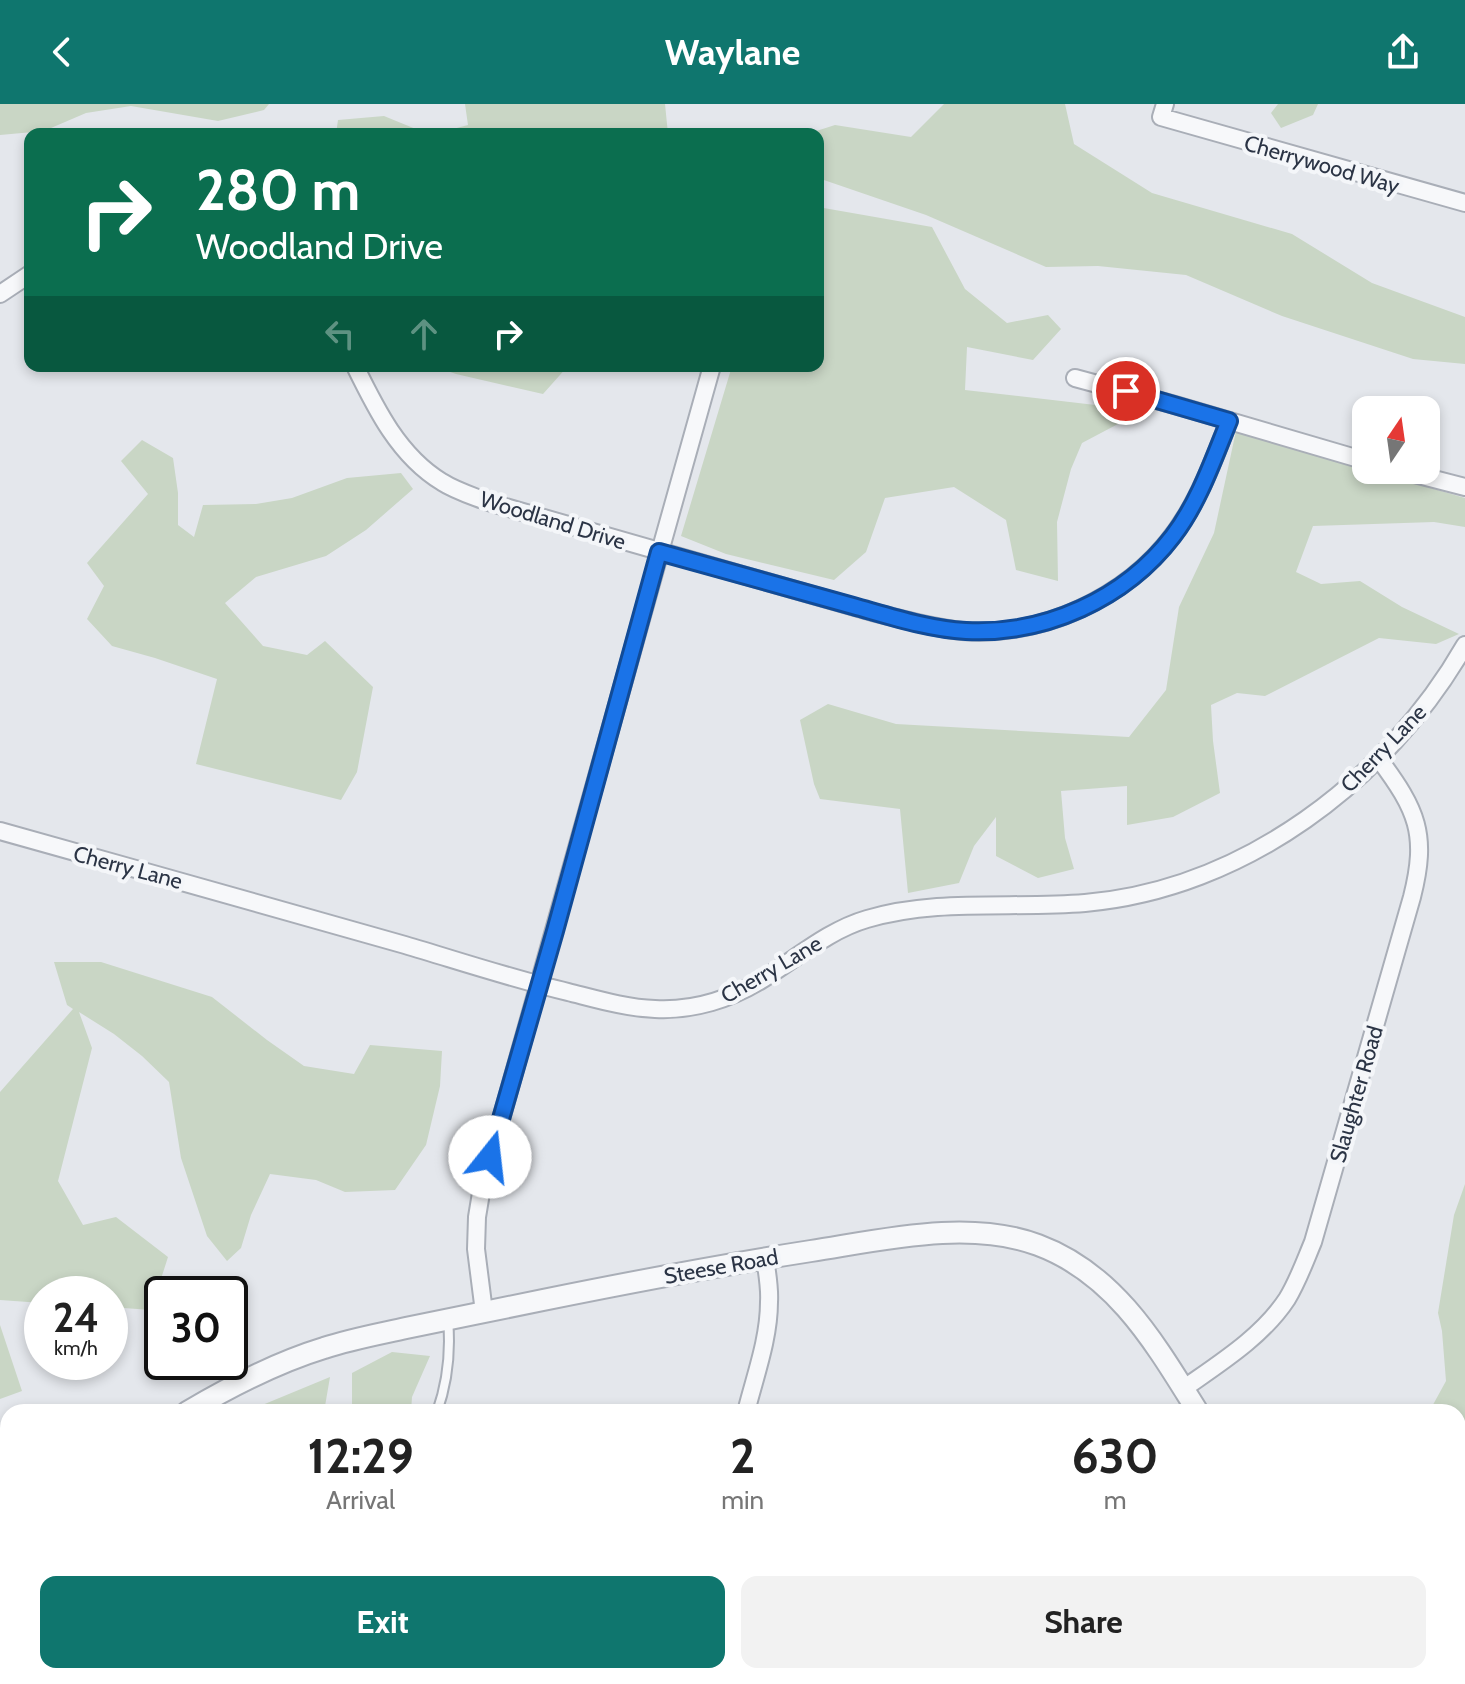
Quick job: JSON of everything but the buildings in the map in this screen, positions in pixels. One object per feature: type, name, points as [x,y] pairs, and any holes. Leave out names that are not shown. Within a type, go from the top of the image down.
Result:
[{"type":"street","name":"Cherrywood Way","points":[[1165,104],[1161,117],[1465,203]]},
{"type":"street","points":[[0,294],[24,278]]},
{"type":"street","name":"Woodland Drive","points":[[358,372],[398,441],[423,467],[441,481],[488,502],[872,612],[962,631],[1038,623],[1072,613],[1096,601],[1143,569],[1160,552],[1192,507],[1229,421]]},
{"type":"street","points":[[484,1312],[477,1260],[477,1217],[490,1157],[710,372]]},
{"type":"street","points":[[1075,378],[1352,457]]},
{"type":"street","points":[[1440,481],[1465,487]]},
{"type":"street","name":"Cherry Lane","points":[[0,831],[539,985],[639,1008],[692,1007],[737,993],[837,931],[883,914],[927,907],[1086,903],[1152,891],[1209,872],[1295,827],[1379,759],[1436,692],[1465,645]]},
{"type":"street","name":"Slaughter Road","points":[[1183,1389],[1228,1358],[1273,1316],[1287,1299],[1313,1242],[1412,897],[1420,857],[1417,825],[1409,802],[1379,759]]},
{"type":"street","name":"Steese Road","points":[[201,1404],[241,1381],[286,1361],[347,1341],[765,1258],[855,1244],[974,1233],[1035,1244],[1082,1266],[1108,1287],[1131,1313],[1193,1404]]},
{"type":"street","points":[[748,1404],[768,1323],[765,1258]]},
{"type":"lane","points":[[440,1404],[450,1363],[448,1320]]},
{"type":"green space","points":[[0,104],[269,104],[264,110],[218,121],[131,106],[86,113],[51,128],[24,128],[24,133],[0,135]]},
{"type":"green space","points":[[465,104],[665,104],[667,128],[457,128],[468,125]]},
{"type":"green space","points":[[944,104],[1065,104],[1074,144],[1152,193],[1292,234],[1372,283],[1465,317],[1465,364],[1413,359],[1282,316],[1186,275],[1098,266],[1046,267],[926,215],[824,180],[824,129],[835,125],[911,137]]},
{"type":"green space","points":[[1278,104],[1318,104],[1313,115],[1281,128],[1271,113]]},
{"type":"green space","points":[[384,116],[413,128],[337,128],[338,120]]},
{"type":"green space","points":[[824,208],[932,227],[965,289],[1007,323],[1048,315],[1061,329],[1033,360],[967,347],[965,390],[1104,406],[1135,415],[1082,443],[1071,469],[1057,522],[1058,581],[1016,570],[1006,520],[954,487],[885,498],[866,552],[834,580],[726,554],[681,536],[730,372],[824,372]]},
{"type":"green space","points":[[450,372],[563,372],[543,394]]},
{"type":"green space","points":[[1236,431],[1352,465],[1352,484],[1417,484],[1465,498],[1465,527],[1434,522],[1313,526],[1296,572],[1321,584],[1360,581],[1402,607],[1459,634],[1436,644],[1379,638],[1265,696],[1237,693],[1211,705],[1220,793],[1173,817],[1127,825],[1127,786],[1061,791],[1065,838],[1074,869],[1038,878],[996,856],[996,817],[974,846],[959,883],[908,893],[900,809],[820,799],[800,720],[828,704],[896,724],[1129,737],[1166,690],[1179,607],[1214,533]]},
{"type":"green space","points":[[142,440],[173,458],[178,525],[194,537],[203,505],[256,504],[292,498],[347,478],[401,473],[413,489],[366,530],[326,556],[256,577],[225,603],[263,646],[307,655],[325,641],[373,687],[357,772],[341,800],[196,764],[217,679],[112,646],[87,619],[104,586],[87,563],[148,494],[121,461]]},
{"type":"green space","points":[[54,962],[101,962],[212,997],[304,1066],[354,1074],[370,1045],[442,1051],[440,1086],[426,1145],[395,1190],[345,1192],[316,1180],[270,1174],[251,1215],[241,1248],[227,1261],[207,1236],[181,1158],[169,1082],[114,1034],[79,1012],[92,1048],[58,1181],[83,1225],[116,1217],[168,1257],[162,1276],[144,1276],[144,1309],[128,1308],[128,1276],[24,1276],[24,1302],[0,1300],[0,1092],[73,1009],[67,1005]]},
{"type":"green space","points":[[1465,1184],[1465,1404],[1433,1404],[1446,1381],[1438,1313],[1454,1215]]},
{"type":"green space","points":[[0,1325],[22,1391],[0,1399]]},
{"type":"green space","points":[[392,1352],[430,1356],[412,1404],[352,1404],[352,1373]]},
{"type":"green space","points":[[330,1377],[325,1404],[265,1404]]},
{"type":"route","points":[[490,1157],[659,552],[872,612],[962,631],[1005,629],[1072,613],[1122,585],[1160,552],[1187,516],[1206,479],[1229,421],[1126,391]]}]
